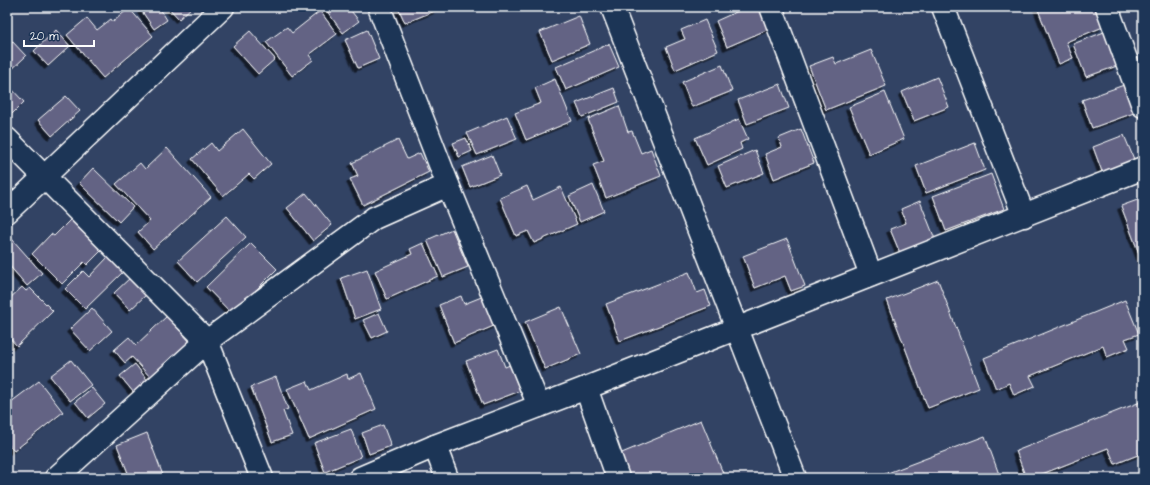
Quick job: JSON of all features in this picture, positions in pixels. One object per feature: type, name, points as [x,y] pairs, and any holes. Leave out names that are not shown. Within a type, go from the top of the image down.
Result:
[{"type":"street","points":[[7,212],[223,7]]},
{"type":"street","points":[[379,7],[448,186],[539,406]]},
{"type":"street","points":[[612,7],[795,478]]},
{"type":"street","points":[[771,7],[871,275]]},
{"type":"street","points":[[943,7],[1024,216]]},
{"type":"street","points":[[1107,7],[1143,106]]},
{"type":"street","points":[[7,139],[207,341],[262,478]]},
{"type":"street","points":[[360,478],[434,446],[586,388],[1143,168]]},
{"type":"street","points":[[56,478],[207,341],[374,218],[448,186]]},
{"type":"street","points":[[586,388],[618,478]]},
{"type":"street","points":[[434,446],[447,478]]},
{"type":"building","points":[[145,7],[159,7],[167,20],[154,29],[141,10]]},
{"type":"building","points":[[168,7],[192,7],[179,19]]},
{"type":"building","points":[[324,7],[348,7],[359,21],[343,33]]},
{"type":"building","points":[[398,7],[436,7],[437,10],[405,23]]},
{"type":"building","points":[[747,7],[762,7],[771,28],[727,47],[716,21]]},
{"type":"building","points":[[1037,7],[1061,7],[1062,10],[1069,7],[1095,7],[1103,27],[1066,42],[1073,58],[1059,64]]},
{"type":"building","points":[[129,8],[153,36],[103,78],[67,35],[87,18],[97,30],[111,19],[113,22]]},
{"type":"building","points":[[320,11],[337,34],[309,55],[313,60],[292,76],[266,42],[287,27],[292,33]]},
{"type":"building","points":[[579,16],[590,44],[552,60],[540,32]]},
{"type":"building","points":[[705,20],[718,51],[675,70],[666,47],[685,39],[681,30]]},
{"type":"building","points":[[56,30],[70,46],[48,66],[34,51]]},
{"type":"building","points":[[367,30],[379,59],[358,68],[345,40]]},
{"type":"building","points":[[250,31],[275,59],[258,74],[233,46]]},
{"type":"building","points":[[1104,32],[1117,66],[1086,77],[1073,44]]},
{"type":"building","points":[[11,40],[26,56],[7,74],[7,44]]},
{"type":"building","points":[[609,44],[619,67],[566,90],[556,67]]},
{"type":"building","points":[[871,50],[886,86],[826,110],[809,66],[833,57],[836,64]]},
{"type":"building","points":[[722,65],[732,91],[692,107],[682,82]]},
{"type":"building","points":[[937,77],[949,107],[914,121],[902,92]]},
{"type":"building","points":[[555,79],[572,121],[526,140],[515,113],[541,103],[535,88]]},
{"type":"building","points":[[7,84],[24,102],[11,115],[7,110]]},
{"type":"building","points":[[780,84],[789,108],[747,124],[738,100]]},
{"type":"building","points":[[1124,85],[1134,113],[1092,128],[1082,100]]},
{"type":"building","points":[[614,88],[619,102],[582,117],[576,103]]},
{"type":"building","points":[[885,92],[904,139],[869,154],[849,107]]},
{"type":"building","points":[[66,96],[80,111],[52,136],[38,120]]},
{"type":"building","points":[[619,106],[628,132],[632,131],[641,153],[651,149],[661,176],[606,198],[593,165],[604,161],[588,119]]},
{"type":"building","points":[[507,116],[517,139],[477,155],[467,133]]},
{"type":"building","points":[[739,119],[748,139],[740,143],[742,149],[707,165],[695,138]]},
{"type":"building","points":[[243,129],[271,164],[254,179],[249,174],[223,196],[192,159],[211,143],[217,151]]},
{"type":"building","points":[[801,129],[814,163],[774,179],[765,154],[782,147],[779,138]]},
{"type":"building","points":[[1124,135],[1136,164],[1104,177],[1093,147]]},
{"type":"building","points":[[466,138],[472,151],[459,157],[453,143]]},
{"type":"building","points":[[398,140],[407,159],[420,153],[429,172],[363,205],[350,179],[358,176],[352,163]]},
{"type":"building","points":[[975,143],[985,170],[926,193],[916,166]]},
{"type":"building","points":[[167,148],[211,197],[153,249],[138,232],[150,221],[116,184],[140,163],[145,169]]},
{"type":"building","points":[[755,150],[764,173],[727,188],[718,166]]},
{"type":"building","points":[[492,155],[500,175],[470,187],[462,167]]},
{"type":"building","points":[[93,168],[133,207],[119,222],[79,183]]},
{"type":"building","points":[[991,174],[1004,209],[946,231],[933,196]]},
{"type":"building","points":[[593,185],[604,211],[580,222],[569,196]]},
{"type":"building","points":[[527,186],[533,200],[561,187],[577,224],[534,243],[528,231],[516,236],[500,198]]},
{"type":"building","points":[[306,193],[332,225],[313,241],[287,208]]},
{"type":"building","points":[[1143,198],[1143,264],[1121,206]]},
{"type":"building","points":[[920,201],[935,239],[900,253],[890,229],[906,223],[901,209]]},
{"type":"building","points":[[227,216],[246,237],[197,282],[178,261]]},
{"type":"building","points":[[72,218],[103,249],[87,265],[84,262],[62,284],[32,254],[51,234],[54,236]]},
{"type":"building","points":[[452,229],[468,267],[443,277],[427,240]]},
{"type":"building","points":[[12,239],[42,273],[27,286],[7,263],[7,244]]},
{"type":"building","points":[[787,239],[805,286],[791,291],[785,276],[755,288],[743,256]]},
{"type":"building","points":[[251,243],[277,269],[232,314],[206,287]]},
{"type":"building","points":[[423,243],[438,276],[387,299],[375,271],[412,254],[410,249]]},
{"type":"building","points":[[109,256],[124,271],[85,309],[65,289],[83,271],[89,277]]},
{"type":"building","points":[[367,269],[381,309],[355,319],[341,278]]},
{"type":"building","points":[[689,272],[697,293],[705,290],[711,306],[620,341],[606,304]]},
{"type":"building","points":[[131,277],[147,294],[130,310],[114,293]]},
{"type":"building","points":[[938,280],[979,388],[928,408],[887,300]]},
{"type":"building","points":[[22,287],[26,291],[30,288],[53,311],[17,346],[7,335],[7,301]]},
{"type":"building","points":[[461,296],[464,304],[484,296],[496,325],[454,343],[439,305]]},
{"type":"building","points":[[1125,300],[1139,334],[1125,339],[1129,348],[1107,357],[1103,346],[1030,376],[1035,386],[1014,395],[1009,383],[996,389],[984,358]]},
{"type":"building","points":[[561,307],[581,354],[545,369],[525,322]]},
{"type":"building","points":[[92,308],[112,331],[90,351],[70,329]]},
{"type":"building","points":[[379,313],[387,331],[372,338],[363,320]]},
{"type":"building","points":[[167,316],[190,342],[151,378],[132,357],[125,363],[114,350],[129,337],[136,345]]},
{"type":"building","points":[[498,349],[505,367],[510,365],[520,391],[483,405],[466,361]]},
{"type":"building","points":[[71,360],[91,385],[70,401],[50,376]]},
{"type":"building","points":[[135,364],[148,381],[134,393],[120,376]]},
{"type":"building","points":[[361,373],[376,409],[309,439],[287,389],[307,381],[311,390],[347,374],[348,379]]},
{"type":"building","points":[[276,377],[288,409],[283,411],[292,435],[272,442],[251,387]]},
{"type":"building","points":[[39,381],[63,412],[14,451],[7,443],[7,405]]},
{"type":"building","points":[[92,388],[105,404],[88,418],[75,402]]},
{"type":"building","points":[[1143,401],[1143,436],[1139,437],[1143,453],[1115,464],[1108,448],[1032,478],[1026,478],[1016,451]]},
{"type":"building","points":[[701,420],[725,478],[627,478],[617,455]]},
{"type":"building","points":[[383,425],[391,446],[369,454],[362,433]]},
{"type":"building","points":[[351,429],[361,457],[325,472],[314,443]]},
{"type":"building","points":[[147,433],[164,478],[130,478],[117,445]]},
{"type":"building","points":[[985,436],[1000,477],[1007,474],[1008,478],[886,478],[885,474]]}]
